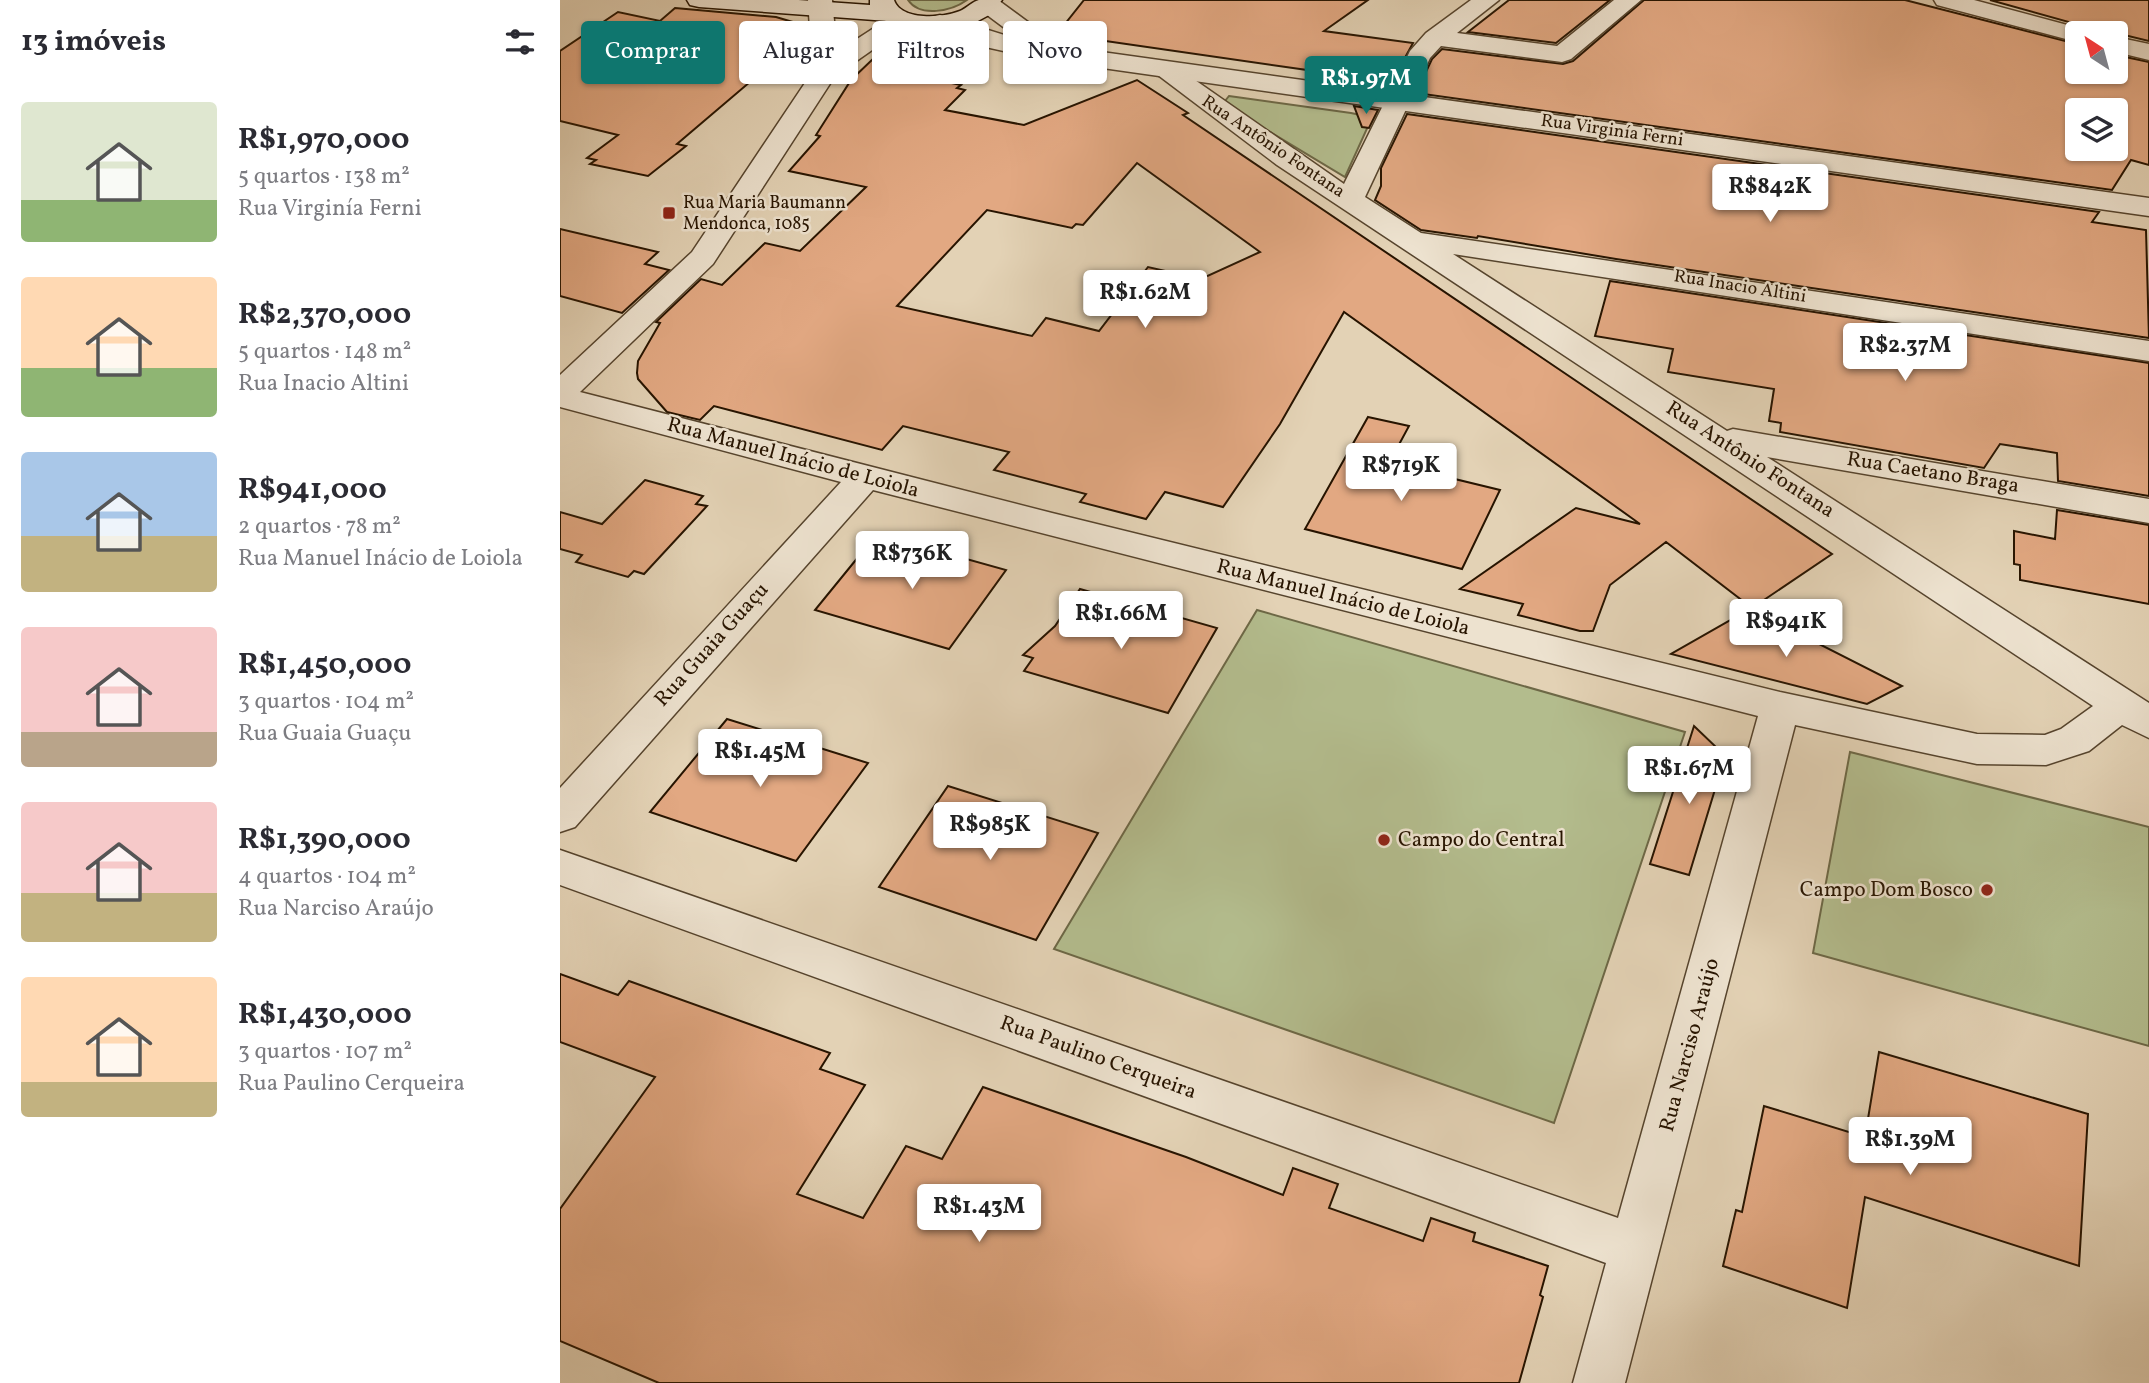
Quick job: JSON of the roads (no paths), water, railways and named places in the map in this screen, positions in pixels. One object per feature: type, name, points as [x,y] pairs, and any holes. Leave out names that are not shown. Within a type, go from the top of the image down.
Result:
[{"type":"street","points":[[699,0],[891,11],[936,21]]},
{"type":"street","name":"Rua Antônio Fontana","points":[[1350,200],[1419,56],[1435,38],[1487,0]]},
{"type":"street","points":[[1435,38],[1562,54],[1629,0]]},
{"type":"street","points":[[1946,0],[2065,32]]},
{"type":"street","points":[[946,21],[959,19],[989,2]]},
{"type":"street","name":"Rua Virginía Ferni","points":[[989,2],[1012,21]]},
{"type":"street","points":[[858,42],[891,11]]},
{"type":"street","points":[[2128,48],[2149,52]]},
{"type":"street","name":"Rua Virginía Ferni","points":[[1107,60],[2149,207]]},
{"type":"street","name":"Rua Antônio Fontana","points":[[1163,69],[1287,159],[2139,712]]},
{"type":"street","points":[[560,395],[703,258],[818,84]]},
{"type":"street","name":"Rua Inacio Altini","points":[[1413,240],[2149,351]]},
{"type":"street","name":"Rua Manuel Inácio de Loiola","points":[[560,395],[865,477],[1780,707],[1977,749],[2046,750],[2139,712]]},
{"type":"street","name":"Rua Caetano Braga","points":[[1717,437],[2149,511]]},
{"type":"street","name":"Rua Guaia Guaçu","points":[[560,815],[865,477]]},
{"type":"street","name":"Rua Narciso Araújo","points":[[1599,1383],[1780,707]]},
{"type":"street","name":"Rua Paulino Cerqueira","points":[[560,867],[1636,1249]]},
{"type":"place","name":"Rua Maria Baumann Mendonca, 1085","points":[[669,213]]},
{"type":"place","name":"Campo do Central","points":[[1384,840]]},
{"type":"place","name":"Campo Dom Bosco","points":[[1987,890]]}]
